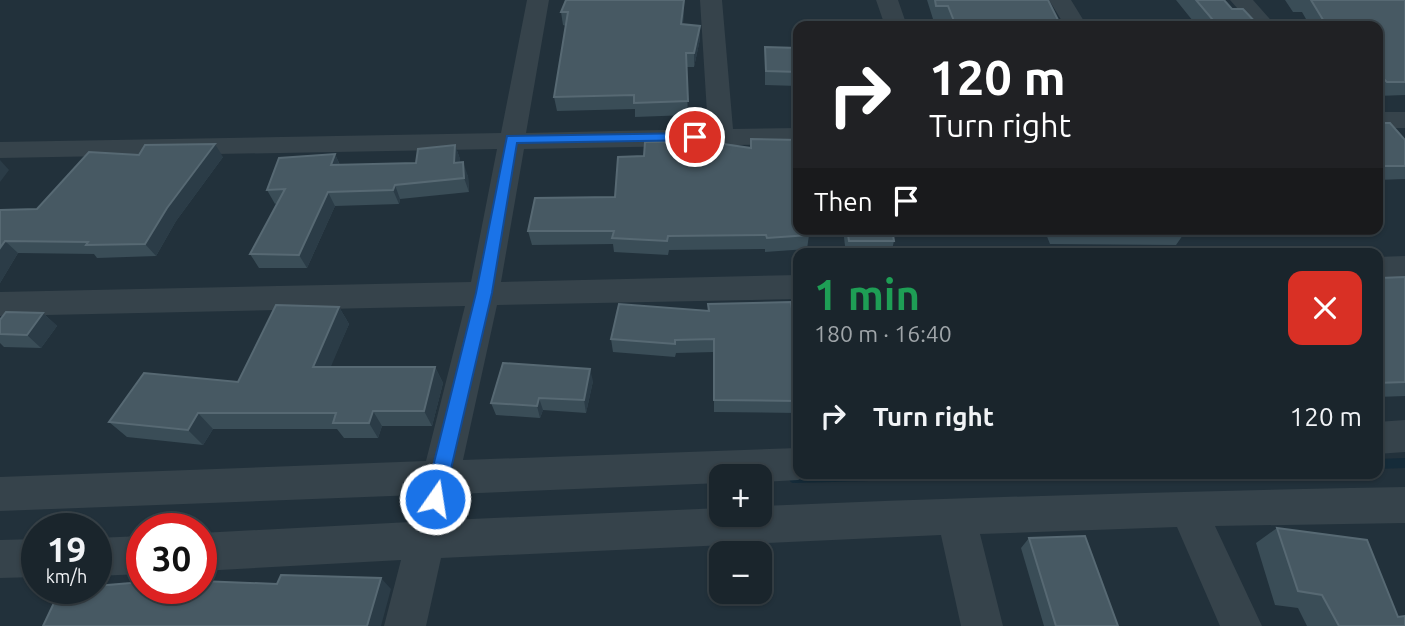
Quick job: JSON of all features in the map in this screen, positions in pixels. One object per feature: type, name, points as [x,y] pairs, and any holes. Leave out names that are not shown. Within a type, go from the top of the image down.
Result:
[{"type":"street","points":[[405,626],[484,293],[538,0]]},
{"type":"street","points":[[711,0],[721,137]]},
{"type":"street","points":[[887,0],[894,21]]},
{"type":"street","points":[[1060,0],[1073,21]]},
{"type":"street","points":[[1241,0],[1260,21]]},
{"type":"street","points":[[1383,120],[1405,120]]},
{"type":"street","points":[[0,150],[793,136]]},
{"type":"street","points":[[1383,268],[1405,267]]},
{"type":"street","points":[[0,304],[793,286]]},
{"type":"street","points":[[1383,438],[1405,436]]},
{"type":"street","points":[[0,494],[793,464]]},
{"type":"street","points":[[217,551],[956,516],[1187,508],[1405,505]]},
{"type":"street","points":[[1187,508],[1241,626]]},
{"type":"street","points":[[956,516],[982,626]]},
{"type":"street","points":[[0,559],[21,558]]},
{"type":"building","points":[[566,0],[684,0],[681,24],[700,26],[694,53],[686,53],[688,101],[634,103],[634,95],[554,97],[568,12],[561,12]]},
{"type":"building","points":[[935,0],[1048,0],[1058,21],[954,21],[948,6],[936,6]]},
{"type":"building","points":[[1196,0],[1224,0],[1232,9],[1243,9],[1254,21],[1214,21]]},
{"type":"building","points":[[1311,0],[1405,0],[1405,82],[1387,82],[1383,78],[1383,21],[1324,21]]},
{"type":"building","points":[[765,47],[793,48],[793,72],[766,71]]},
{"type":"building","points":[[1383,123],[1390,123],[1405,140],[1405,166],[1383,166]]},
{"type":"building","points":[[751,139],[793,140],[793,235],[809,235],[767,238],[766,235],[668,236],[667,241],[612,238],[614,231],[528,231],[535,198],[615,197],[618,157],[644,156],[645,142],[703,141],[751,148]]},
{"type":"building","points":[[215,144],[167,208],[145,244],[86,245],[88,242],[5,241],[0,248],[0,210],[37,209],[89,152],[139,155],[145,145]]},
{"type":"building","points":[[455,145],[454,163],[463,162],[464,178],[395,185],[393,190],[328,192],[299,255],[250,254],[285,189],[267,190],[279,158],[335,154],[331,165],[416,163],[418,149]]},
{"type":"building","points":[[848,235],[893,235],[894,241],[849,241]]},
{"type":"building","points":[[1405,277],[1405,382],[1383,383],[1383,278]]},
{"type":"building","points":[[791,302],[793,401],[714,400],[714,339],[675,340],[675,344],[611,339],[619,304],[709,311],[708,304]]},
{"type":"building","points":[[276,305],[339,307],[313,367],[435,367],[424,411],[373,411],[369,423],[333,423],[336,413],[198,413],[188,430],[109,422],[144,373],[238,382]]},
{"type":"building","points":[[6,312],[43,313],[27,335],[0,334],[0,320]]},
{"type":"building","points":[[503,363],[590,369],[584,400],[539,398],[537,406],[491,403]]},
{"type":"building","points":[[1277,528],[1367,540],[1398,617],[1405,616],[1405,626],[1339,626],[1322,595],[1298,591]]},
{"type":"building","points":[[1085,536],[1118,626],[1056,626],[1029,538]]},
{"type":"building","points":[[281,575],[381,578],[367,626],[43,626],[53,604],[112,604],[112,585],[126,583],[126,604],[217,604],[217,582],[277,584]]},
{"type":"waterway","points":[[1383,464],[1405,463]]},
{"type":"route","points":[[435,499],[484,293],[511,139],[695,137]]}]
